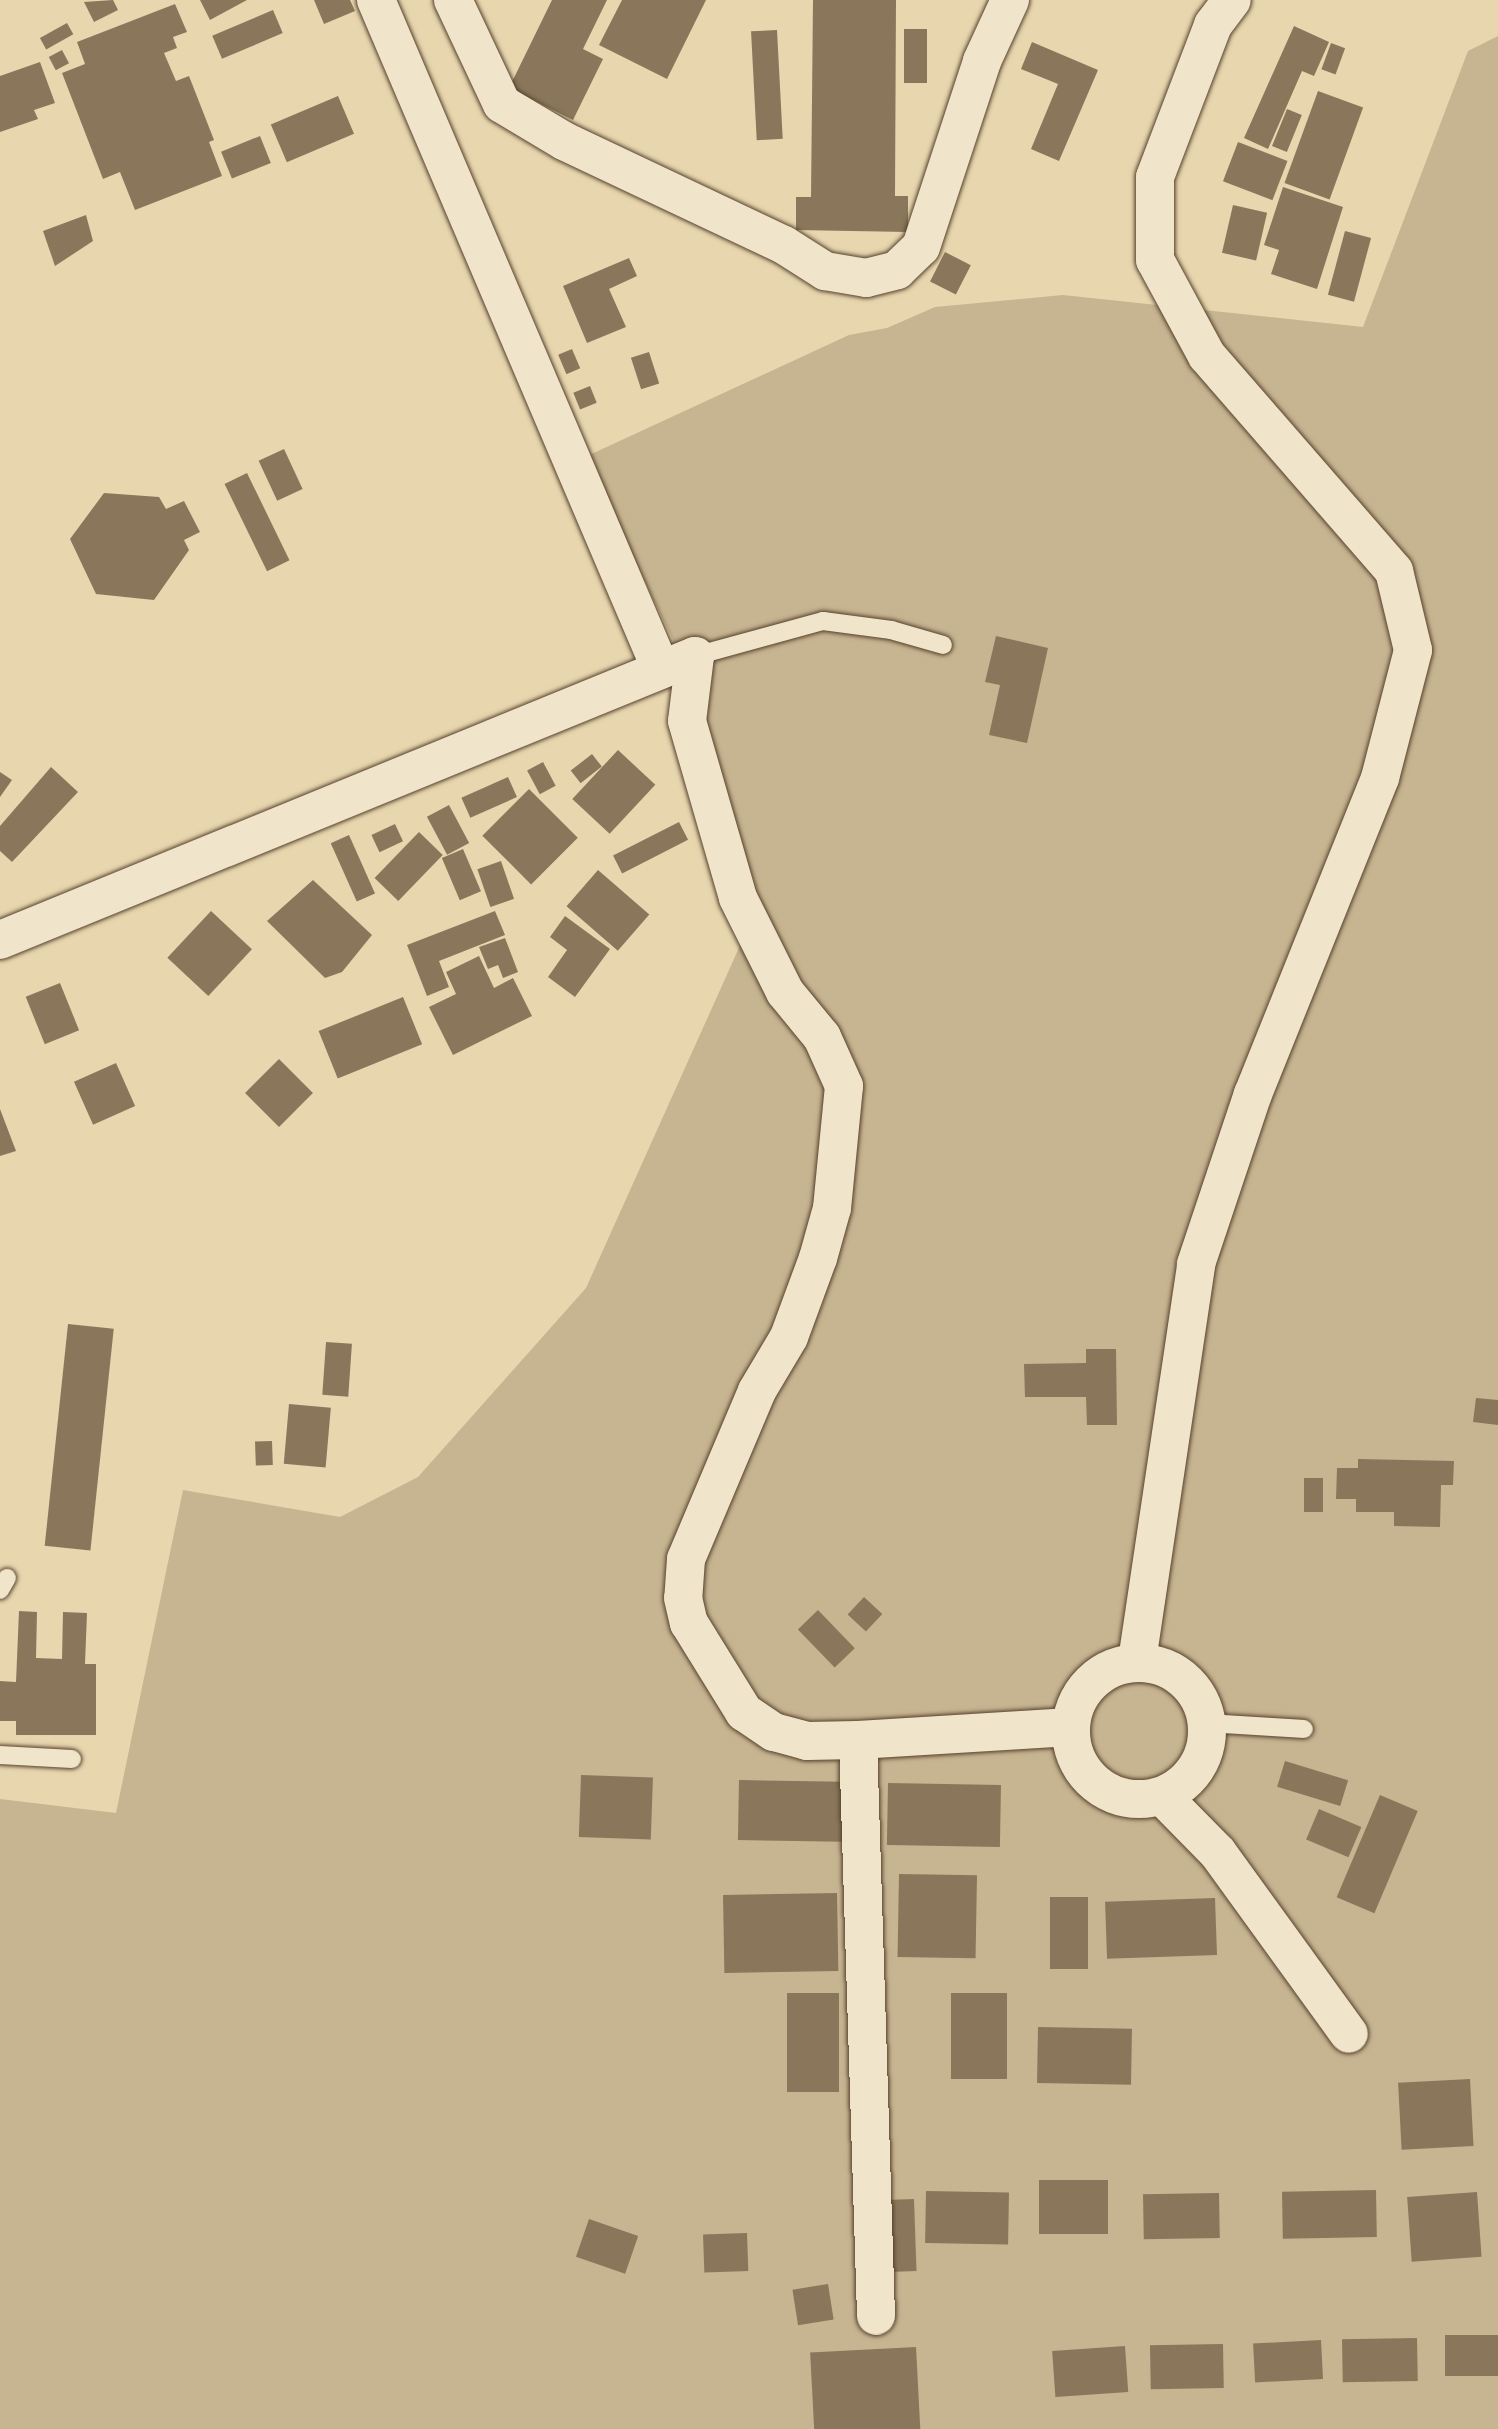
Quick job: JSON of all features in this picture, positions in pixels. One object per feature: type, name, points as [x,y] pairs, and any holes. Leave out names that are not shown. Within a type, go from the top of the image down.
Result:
[{"type":"street","points":[[376,0],[677,662],[688,721],[738,898],[785,992],[822,1037],[844,1086],[832,1208],[818,1258],[789,1337],[758,1391],[686,1558],[683,1598],[689,1624],[744,1712],[774,1732],[796,1738],[858,1740],[1071,1727]]},
{"type":"street","points":[[453,0],[502,104],[564,142],[784,245],[825,270],[866,278],[897,270],[921,247],[982,61],[1010,0]]},
{"type":"street","points":[[1137,1661],[1196,1264],[1253,1094],[1380,778],[1413,650],[1394,571],[1207,356],[1155,260],[1155,177],[1213,25],[1232,0]]},
{"type":"street","points":[[0,940],[677,662]]},
{"type":"street","points":[[1137,1661],[1171,1670],[1188,1683],[1208,1723],[1206,1746],[1198,1768],[1183,1785],[1162,1796],[1140,1800],[1104,1790],[1079,1763],[1071,1727],[1074,1708],[1096,1677],[1137,1661]]},
{"type":"street","points":[[858,1740],[876,2316]]},
{"type":"street","points":[[1162,1796],[1218,1853],[1349,2034]]},
{"type":"lane","points":[[677,662],[822,621],[890,630],[942,645]]},
{"type":"lane","points":[[1208,1723],[1304,1729]]},
{"type":"lane","points":[[0,1755],[72,1759]]},
{"type":"shaded area","points":[[1498,36],[1498,2429],[0,2429],[0,1799],[116,1813],[183,1490],[340,1517],[418,1477],[586,1288],[747,930],[730,808],[673,640],[585,457],[849,335],[887,328],[935,307],[1063,295],[1363,327],[1468,51]]},
{"type":"building","points":[[113,0],[118,10],[94,22],[84,2]]},
{"type":"building","points":[[200,0],[247,0],[210,20]]},
{"type":"building","points":[[314,0],[350,0],[355,11],[324,24]]},
{"type":"building","points":[[552,0],[607,0],[583,49],[603,59],[573,120],[509,88]]},
{"type":"building","points":[[622,0],[706,0],[667,79],[599,45]]},
{"type":"building","points":[[813,0],[896,0],[895,196],[908,196],[908,232],[796,230],[796,197],[811,197]]},
{"type":"building","points":[[175,4],[187,32],[173,37],[177,48],[164,53],[176,81],[189,76],[214,140],[209,142],[222,176],[135,210],[120,172],[103,179],[62,73],[85,64],[77,42]]},
{"type":"building","points":[[273,10],[283,33],[222,59],[212,36]]},
{"type":"building","points":[[67,23],[73,34],[46,49],[40,38]]},
{"type":"building","points":[[1294,26],[1329,42],[1314,76],[1302,71],[1268,149],[1244,138]]},
{"type":"building","points":[[904,29],[927,29],[927,83],[904,83]]},
{"type":"building","points":[[777,30],[783,139],[757,140],[751,31]]},
{"type":"building","points":[[1032,42],[1098,70],[1059,161],[1031,149],[1058,84],[1021,69]]},
{"type":"building","points":[[1331,43],[1345,48],[1336,74],[1321,69]]},
{"type":"building","points":[[62,50],[69,63],[56,70],[49,57]]},
{"type":"building","points":[[40,62],[55,103],[34,110],[38,119],[0,132],[0,76]]},
{"type":"building","points":[[1318,91],[1363,107],[1330,200],[1284,183]]},
{"type":"building","points":[[338,96],[354,134],[287,162],[271,125]]},
{"type":"building","points":[[1287,109],[1302,115],[1287,152],[1272,146]]},
{"type":"building","points":[[260,136],[271,163],[232,179],[221,152]]},
{"type":"building","points":[[1238,142],[1287,161],[1272,200],[1223,181]]},
{"type":"building","points":[[1283,187],[1343,207],[1317,289],[1271,274],[1279,250],[1264,245]]},
{"type":"building","points":[[1233,205],[1267,213],[1256,261],[1222,253]]},
{"type":"building","points":[[86,215],[93,241],[55,266],[43,231]]},
{"type":"building","points":[[1345,231],[1371,238],[1354,302],[1328,295]]},
{"type":"building","points":[[945,252],[971,265],[956,295],[930,281]]},
{"type":"building","points":[[629,258],[637,276],[609,289],[626,327],[587,343],[563,286]]},
{"type":"building","points":[[572,349],[580,368],[566,374],[558,355]]},
{"type":"building","points":[[649,352],[659,383],[641,389],[631,358]]},
{"type":"building","points":[[590,386],[597,403],[580,409],[573,393]]},
{"type":"building","points":[[284,449],[303,489],[277,501],[259,461]]},
{"type":"building","points":[[247,473],[290,560],[267,571],[225,484]]},
{"type":"building","points":[[104,493],[159,497],[166,509],[184,501],[200,532],[184,540],[189,550],[154,600],[96,594],[70,539]]},
{"type":"building","points":[[996,636],[1048,648],[1027,743],[989,735],[1000,685],[985,682]]},
{"type":"building","points":[[618,750],[655,785],[610,834],[572,799]]},
{"type":"building","points":[[592,754],[602,767],[581,783],[571,771]]},
{"type":"building","points":[[543,762],[556,786],[540,794],[527,770]]},
{"type":"building","points":[[51,767],[78,792],[12,862],[0,851],[0,826]]},
{"type":"building","points":[[0,772],[12,780],[0,797]]},
{"type":"building","points":[[508,777],[517,797],[470,818],[461,798]]},
{"type":"building","points":[[529,789],[578,838],[531,884],[482,836]]},
{"type":"building","points":[[449,805],[469,843],[447,855],[427,817]]},
{"type":"building","points":[[679,822],[688,840],[622,873],[613,856]]},
{"type":"building","points":[[395,824],[403,841],[379,852],[371,835]]},
{"type":"building","points":[[419,832],[443,855],[398,901],[375,878]]},
{"type":"building","points":[[349,835],[375,893],[357,902],[331,843]]},
{"type":"building","points":[[463,849],[481,891],[460,900],[442,858]]},
{"type":"building","points":[[501,861],[514,899],[490,907],[477,869]]},
{"type":"building","points":[[598,870],[649,915],[618,951],[567,906]]},
{"type":"building","points":[[313,880],[372,935],[342,972],[325,978],[267,921]]},
{"type":"building","points":[[211,911],[252,949],[208,996],[167,958]]},
{"type":"building","points":[[495,911],[505,935],[439,961],[449,987],[427,996],[407,945]]},
{"type":"building","points":[[565,916],[610,949],[575,997],[548,977],[567,950],[550,937]]},
{"type":"building","points":[[505,938],[518,972],[503,978],[498,965],[488,969],[479,947]]},
{"type":"building","points":[[479,956],[494,988],[513,978],[532,1016],[453,1055],[429,1007],[456,994],[446,972]]},
{"type":"building","points":[[60,983],[79,1030],[45,1044],[26,997]]},
{"type":"building","points":[[403,997],[422,1044],[338,1078],[319,1031]]},
{"type":"building","points":[[279,1059],[313,1093],[279,1127],[245,1093]]},
{"type":"building","points":[[116,1063],[135,1106],[93,1125],[74,1082]]},
{"type":"building","points":[[0,1109],[16,1151],[0,1156]]},
{"type":"building","points":[[68,1324],[114,1329],[90,1551],[45,1546]]},
{"type":"building","points":[[326,1342],[352,1344],[348,1397],[322,1395]]},
{"type":"building","points":[[1086,1349],[1116,1349],[1117,1425],[1087,1425],[1086,1397],[1025,1397],[1024,1364],[1086,1363]]},
{"type":"building","points":[[1476,1398],[1498,1400],[1498,1425],[1473,1422]]},
{"type":"building","points":[[289,1404],[331,1408],[326,1467],[284,1464]]},
{"type":"building","points":[[272,1441],[273,1465],[256,1466],[255,1442]]},
{"type":"building","points":[[1358,1459],[1454,1461],[1453,1485],[1441,1485],[1440,1527],[1394,1526],[1394,1512],[1356,1512],[1356,1499],[1336,1499],[1337,1468],[1358,1468]]},
{"type":"building","points":[[1304,1478],[1323,1478],[1323,1512],[1304,1512]]},
{"type":"building","points":[[864,1597],[882,1614],[866,1632],[848,1615]]},
{"type":"building","points":[[818,1610],[855,1648],[835,1668],[798,1629]]},
{"type":"building","points":[[19,1611],[37,1612],[36,1658],[62,1659],[63,1612],[87,1613],[85,1664],[96,1664],[96,1735],[16,1735],[16,1721],[0,1721],[0,1681],[16,1682]]},
{"type":"building","points":[[1285,1761],[1348,1780],[1340,1806],[1277,1787]]},
{"type":"building","points":[[581,1775],[653,1778],[651,1839],[579,1837]]},
{"type":"building","points":[[739,1780],[844,1782],[843,1842],[738,1840]]},
{"type":"building","points":[[888,1783],[1001,1785],[1000,1847],[887,1845]]},
{"type":"building","points":[[1380,1795],[1418,1811],[1374,1913],[1337,1897]]},
{"type":"building","points":[[1319,1809],[1361,1827],[1348,1857],[1306,1839]]},
{"type":"building","points":[[899,1874],[977,1875],[976,1958],[898,1957]]},
{"type":"building","points":[[837,1893],[838,1971],[724,1973],[723,1895]]},
{"type":"building","points":[[1050,1897],[1088,1897],[1088,1969],[1050,1969]]},
{"type":"building","points":[[1215,1898],[1217,1955],[1107,1959],[1105,1902]]},
{"type":"building","points":[[787,1993],[839,1993],[839,2092],[787,2092]]},
{"type":"building","points":[[951,1993],[1007,1993],[1007,2079],[951,2079]]},
{"type":"building","points":[[1038,2027],[1132,2029],[1131,2085],[1037,2083]]},
{"type":"building","points":[[1470,2079],[1474,2146],[1402,2150],[1398,2083]]},
{"type":"building","points":[[1039,2180],[1108,2180],[1108,2234],[1039,2234]]},
{"type":"building","points":[[1376,2190],[1377,2237],[1283,2239],[1282,2192]]},
{"type":"building","points":[[926,2191],[1009,2192],[1008,2244],[925,2243]]},
{"type":"building","points":[[1477,2192],[1482,2257],[1412,2262],[1407,2197]]},
{"type":"building","points":[[1219,2193],[1220,2238],[1144,2239],[1143,2194]]},
{"type":"building","points":[[914,2199],[917,2271],[889,2272],[886,2200]]},
{"type":"building","points":[[589,2219],[638,2236],[625,2274],[576,2257]]},
{"type":"building","points":[[747,2233],[748,2271],[704,2273],[703,2235]]},
{"type":"building","points":[[828,2284],[834,2320],[798,2325],[792,2290]]},
{"type":"building","points":[[1445,2335],[1498,2335],[1498,2376],[1445,2376]]},
{"type":"building","points":[[1417,2338],[1418,2381],[1343,2382],[1342,2339]]},
{"type":"building","points":[[1321,2340],[1323,2379],[1255,2383],[1253,2344]]},
{"type":"building","points":[[1223,2344],[1224,2388],[1151,2389],[1150,2345]]},
{"type":"building","points":[[1125,2346],[1128,2392],[1055,2397],[1052,2351]]},
{"type":"building","points":[[916,2347],[920,2429],[814,2429],[810,2353]]}]
